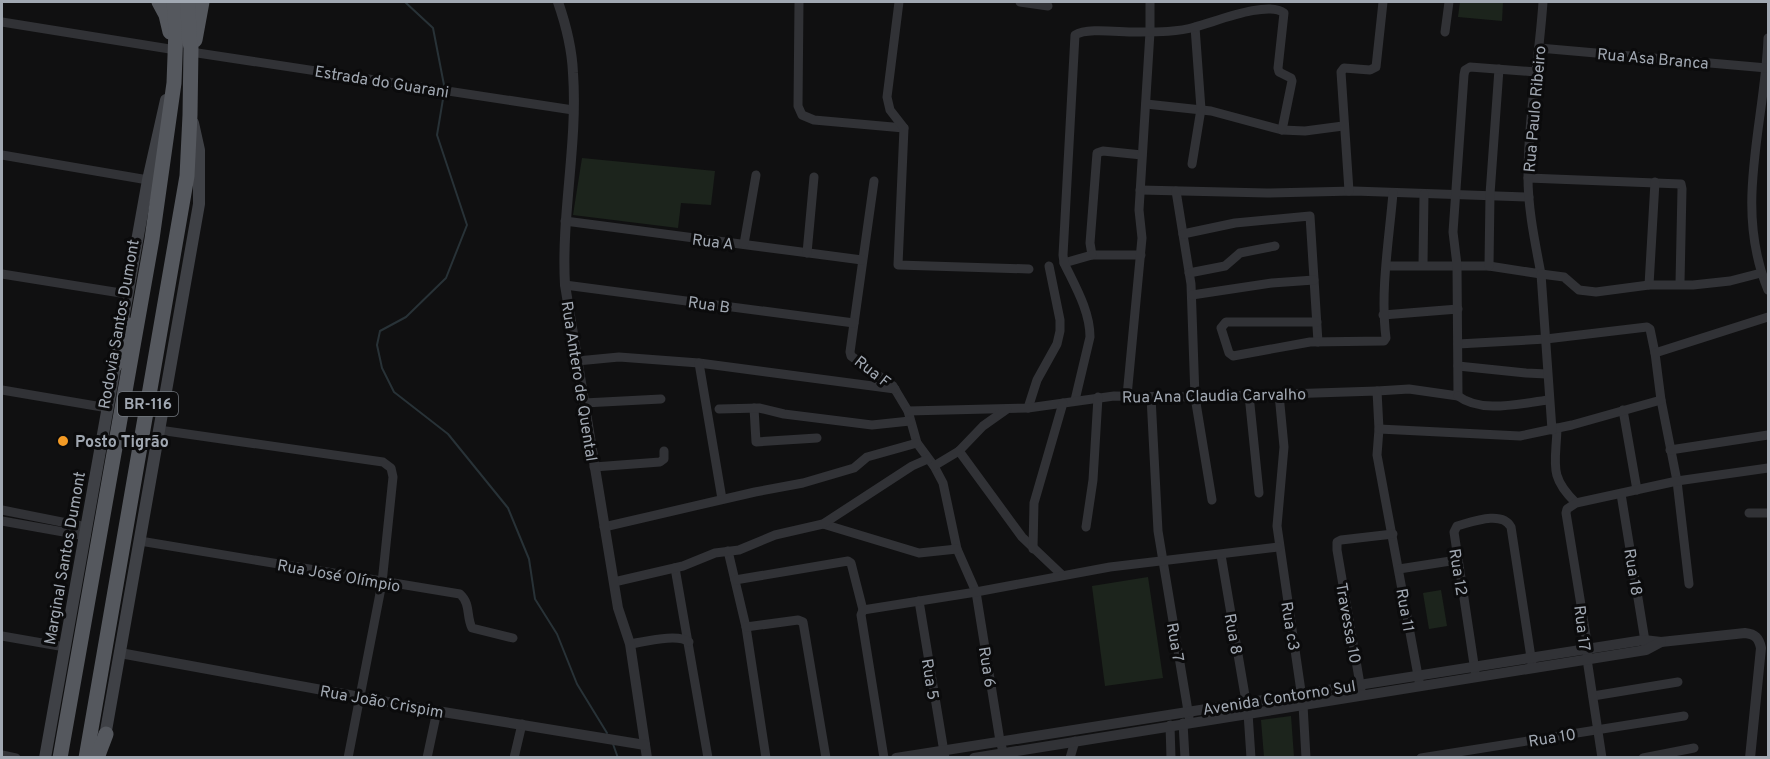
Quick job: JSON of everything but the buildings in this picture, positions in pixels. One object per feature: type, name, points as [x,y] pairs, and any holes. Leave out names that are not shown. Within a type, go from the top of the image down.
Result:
[{"type":"highway","points":[[159,2],[166,15],[171,34],[184,48],[196,36],[202,2]]},
{"type":"highway","name":"Rodovia Santos Dumont","points":[[86,758],[183,201],[190,115],[184,48],[174,2]]},
{"type":"highway","name":"Rodovia Santos Dumont","points":[[60,758],[152,239],[174,83],[189,37],[188,2]]},
{"type":"highway","points":[[115,365],[129,324],[142,259],[152,239]]},
{"type":"highway","points":[[99,758],[106,734]]},
{"type":"main road","name":"Marginal Santos Dumont","points":[[45,758],[148,180],[165,102],[174,83]]},
{"type":"main road","name":"BR-116","points":[[106,734],[199,204],[199,150],[190,115]]},
{"type":"street","name":"Rua Antero de Quental","points":[[558,2],[571,54],[573,110],[565,221],[565,285],[618,608],[630,644],[647,758]]},
{"type":"street","points":[[799,2],[798,106],[802,115],[814,120],[904,128]]},
{"type":"street","points":[[899,2],[887,97],[890,110],[904,128],[897,265],[1029,269]]},
{"type":"street","points":[[1020,2],[1048,6]]},
{"type":"street","points":[[1127,396],[1142,238],[1139,210],[1150,2]]},
{"type":"street","points":[[1349,191],[1343,126],[1342,70],[1376,67],[1383,2]]},
{"type":"street","points":[[1445,32],[1449,2]]},
{"type":"street","name":"Rua Paulo Ribeiro","points":[[1543,2],[1528,178],[1529,197],[1542,274],[1547,374],[1554,429],[1556,476],[1563,490],[1576,503]]},
{"type":"street","points":[[1075,400],[1090,337],[1090,327],[1064,263],[1063,228],[1075,35],[1084,32],[1150,32],[1195,27],[1249,10],[1280,9],[1284,12],[1278,68],[1279,72],[1291,78],[1292,83],[1282,130]]},
{"type":"street","name":"Estrada do Guarani","points":[[2,22],[184,48],[573,110]]},
{"type":"street","points":[[1192,164],[1201,109],[1195,27]]},
{"type":"street","points":[[1768,38],[1768,62],[1751,201],[1752,222],[1761,273],[1768,290]]},
{"type":"street","name":"Rua Asa Branca","points":[[1539,48],[1768,62]]},
{"type":"street","points":[[1458,396],[1457,265],[1453,232],[1464,75],[1470,67],[1536,72]]},
{"type":"street","points":[[1488,266],[1490,197],[1499,69]]},
{"type":"street","points":[[1146,104],[1201,109],[1282,130],[1305,131],[1343,126]]},
{"type":"street","points":[[1758,132],[1768,131]]},
{"type":"street","points":[[1092,255],[1090,243],[1097,153],[1103,151],[1142,155]]},
{"type":"street","points":[[2,155],[148,180]]},
{"type":"street","points":[[744,244],[756,175]]},
{"type":"street","points":[[807,253],[814,177]]},
{"type":"street","points":[[1528,178],[1677,182],[1682,186],[1680,283]]},
{"type":"street","name":"Rua F","points":[[874,181],[850,348],[851,356],[885,379],[895,389],[908,411],[917,443],[942,483],[957,549]]},
{"type":"street","points":[[1649,285],[1654,182]]},
{"type":"street","points":[[1140,190],[1267,193],[1349,191],[1529,197]]},
{"type":"street","points":[[1176,191],[1192,295],[1195,397],[1212,500]]},
{"type":"street","points":[[1317,322],[1226,322],[1221,328],[1229,354],[1233,356],[1318,342],[1384,341],[1386,338],[1383,315],[1393,193]]},
{"type":"street","points":[[1423,265],[1424,194]]},
{"type":"street","points":[[1183,234],[1253,221],[1310,216],[1318,342]]},
{"type":"street","name":"Rua A","points":[[565,221],[862,260]]},
{"type":"street","points":[[1189,273],[1225,266],[1240,253],[1275,246]]},
{"type":"street","points":[[1757,252],[1768,249]]},
{"type":"street","points":[[1064,263],[1092,255],[1141,255]]},
{"type":"street","points":[[1028,408],[1037,380],[1057,344],[1060,331],[1060,320],[1049,266]]},
{"type":"street","points":[[1387,266],[1488,266],[1564,277],[1579,290],[1596,292],[1649,285],[1680,283],[1694,285],[1730,281],[1761,273]]},
{"type":"street","points":[[2,274],[127,294]]},
{"type":"street","points":[[1192,295],[1272,283],[1314,280]]},
{"type":"street","name":"Rua B","points":[[565,285],[854,323]]},
{"type":"street","points":[[1383,315],[1458,309]]},
{"type":"street","points":[[1655,353],[1768,317]]},
{"type":"street","points":[[1458,344],[1546,339],[1647,327],[1650,329],[1677,481],[1689,584]]},
{"type":"street","points":[[577,361],[619,357],[699,363],[895,389]]},
{"type":"street","points":[[699,363],[722,499]]},
{"type":"street","points":[[1458,366],[1526,374],[1547,374]]},
{"type":"street","name":"Rua Ana Claudia Carvalho","points":[[908,411],[1028,408],[1098,397],[1195,397],[1377,392],[1409,389],[1458,396],[1468,402],[1486,405],[1549,400]]},
{"type":"street","points":[[2,390],[108,408]]},
{"type":"street","points":[[1377,392],[1379,429],[1377,455],[1393,534]]},
{"type":"street","name":"Rua c3","points":[[1279,394],[1284,447],[1276,514],[1278,548],[1302,699]]},
{"type":"street","points":[[1249,395],[1259,493]]},
{"type":"street","points":[[1086,527],[1093,480],[1098,397]]},
{"type":"street","name":"Rua 7","points":[[1151,397],[1158,531],[1187,719],[1185,758]]},
{"type":"street","points":[[584,403],[661,399]]},
{"type":"street","points":[[1379,429],[1520,436],[1661,400]]},
{"type":"street","points":[[1033,549],[1034,503],[1064,403]]},
{"type":"street","points":[[754,408],[756,442],[817,438]]},
{"type":"street","points":[[719,409],[754,408],[872,425],[910,421]]},
{"type":"street","points":[[614,582],[675,568],[715,553],[739,550],[748,544],[775,535],[823,524],[912,466],[931,463],[959,451],[983,426],[1008,408]]},
{"type":"street","points":[[1623,411],[1637,490]]},
{"type":"street","points":[[159,430],[383,462],[391,468],[393,477],[382,583],[348,758]]},
{"type":"street","points":[[1670,450],[1768,435]]},
{"type":"street","points":[[604,526],[803,483],[854,468],[867,457],[917,443]]},
{"type":"street","points":[[594,467],[660,462],[664,459],[664,451]]},
{"type":"street","points":[[959,451],[1016,531],[1062,575]]},
{"type":"street","points":[[1576,503],[1677,481],[1768,468]]},
{"type":"street","name":"Rua 18","points":[[1621,494],[1645,645]]},
{"type":"street","name":"Rua 17","points":[[1576,503],[1569,506],[1566,513],[1602,758]]},
{"type":"street","points":[[2,510],[87,532]]},
{"type":"street","points":[[14,523],[16,513]]},
{"type":"street","points":[[1749,513],[1768,513]]},
{"type":"street","name":"Rua 12","points":[[1475,672],[1454,532],[1457,526],[1502,518],[1511,526],[1532,663]]},
{"type":"street","points":[[2,521],[87,532]]},
{"type":"street","points":[[823,524],[919,553],[957,549]]},
{"type":"street","name":"Travessa 10","points":[[1361,690],[1336,550],[1337,542],[1393,534]]},
{"type":"street","name":"Rua 11","points":[[1393,534],[1419,681]]},
{"type":"street","name":"Rua José Olímpio","points":[[140,541],[382,583],[460,594],[468,606],[472,628],[513,638]]},
{"type":"street","points":[[862,615],[919,601],[1110,567],[1278,548]]},
{"type":"street","name":"Rua 6","points":[[957,549],[976,592],[1004,755]]},
{"type":"street","points":[[728,551],[746,627],[766,758]]},
{"type":"street","name":"Rua 8","points":[[1221,555],[1246,708],[1251,758]]},
{"type":"street","points":[[1399,569],[1457,560]]},
{"type":"street","points":[[735,579],[848,561],[852,563],[884,758]]},
{"type":"street","points":[[675,568],[708,758]]},
{"type":"street","name":"Rua 5","points":[[919,601],[944,754]]},
{"type":"street","points":[[746,627],[802,621],[826,758]]},
{"type":"street","name":"Avenida Contorno Sul","points":[[896,758],[944,754],[1000,741],[1187,719],[1661,642],[1744,633],[1757,637],[1761,648],[1750,758]]},
{"type":"street","points":[[2,636],[65,647]]},
{"type":"street","points":[[630,644],[671,638],[685,639],[688,642]]},
{"type":"street","name":"Rua João Crispim","points":[[120,653],[360,698],[645,745]]},
{"type":"street","points":[[1593,696],[1678,682]]},
{"type":"street","points":[[1302,699],[1306,758]]},
{"type":"street","points":[[427,758],[437,711]]},
{"type":"street","name":"Rua 10","points":[[1421,758],[1684,716]]},
{"type":"street","name":"Avenida Contorno Sul","points":[[974,758],[1004,755],[1170,725],[1187,719]]},
{"type":"street","points":[[514,758],[522,724]]},
{"type":"street","points":[[1170,725],[1171,758]]},
{"type":"street","points":[[1070,758],[1075,741]]},
{"type":"street","points":[[1643,758],[1694,748]]},
{"type":"street","points":[[2,755],[15,758]]},
{"type":"shaded area","points":[[1460,2],[1503,2],[1502,21],[1458,17]]},
{"type":"shaded area","points":[[582,158],[715,171],[711,205],[681,203],[678,228],[573,215]]},
{"type":"shaded area","points":[[1148,577],[1163,678],[1105,686],[1092,586]]},
{"type":"shaded area","points":[[1441,590],[1447,626],[1429,629],[1423,593]]},
{"type":"shaded area","points":[[1291,716],[1294,757],[1264,757],[1261,720]]},
{"type":"waterway","points":[[405,2],[433,28],[444,85]]},
{"type":"waterway","points":[[443,99],[437,135],[467,225],[446,278],[406,317],[380,331],[377,345],[382,368],[394,392],[448,434],[508,508],[529,559],[535,599],[557,634],[577,684],[607,733]]},
{"type":"waterway","points":[[613,744],[618,758]]},
{"type":"place","name":"Posto Tigrão","points":[[63,441]]}]
